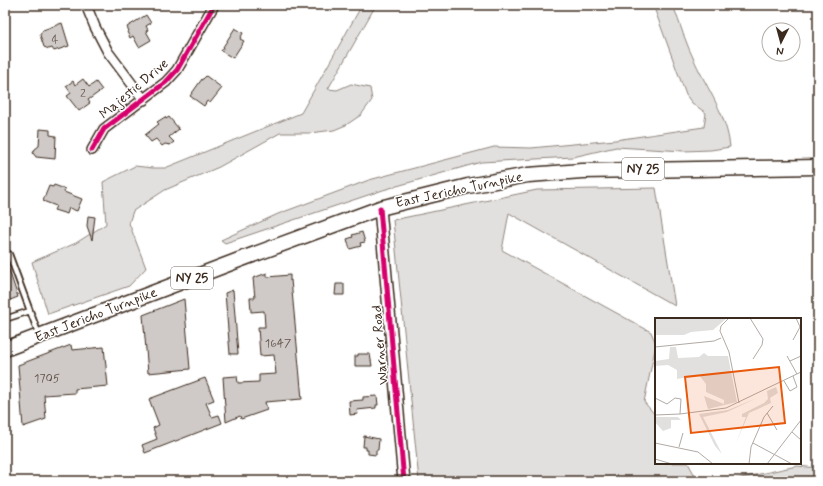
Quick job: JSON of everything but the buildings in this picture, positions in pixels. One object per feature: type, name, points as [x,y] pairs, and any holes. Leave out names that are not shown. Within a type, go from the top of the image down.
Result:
[{"type":"main road","name":"East Jericho Turnpike","points":[[5,349],[380,208],[468,186],[528,175],[582,171],[818,167]]},
{"type":"street","points":[[86,5],[108,52],[144,100]]},
{"type":"street","name":"Majestic Drive","points":[[92,150],[104,129],[144,100],[178,70],[214,5]]},
{"type":"street","name":"Warner Road","points":[[380,208],[404,481]]},
{"type":"lane","points":[[5,253],[9,254],[39,336]]},
{"type":"lane","points":[[5,319],[30,311]]},
{"type":"shaded area","points":[[362,5],[376,5],[328,89],[337,90],[351,84],[370,88],[372,100],[361,115],[346,125],[334,130],[310,133],[280,133],[219,167],[165,190],[133,211],[129,223],[146,268],[129,286],[48,314],[32,262],[76,243],[106,224],[103,182],[135,166],[165,168],[301,113]]},
{"type":"shaded area","points":[[653,5],[673,5],[692,55],[721,114],[730,147],[711,150],[684,151],[616,147],[573,157],[481,162],[383,190],[225,243],[221,240],[278,214],[369,180],[494,147],[531,148],[615,140],[704,127],[706,113],[692,103],[686,95]]},
{"type":"shaded area","points":[[656,188],[675,306],[509,213],[502,250],[651,332],[655,342],[655,349],[644,402],[655,415],[655,464],[689,464],[698,481],[419,481],[393,220],[537,190]]},
{"type":"shaded area","points":[[797,466],[818,468],[818,481],[727,481]]},
{"type":"cycle path","points":[[92,150],[104,129],[166,82],[177,70],[214,5]]},
{"type":"cycle path","points":[[380,208],[404,481]]}]
